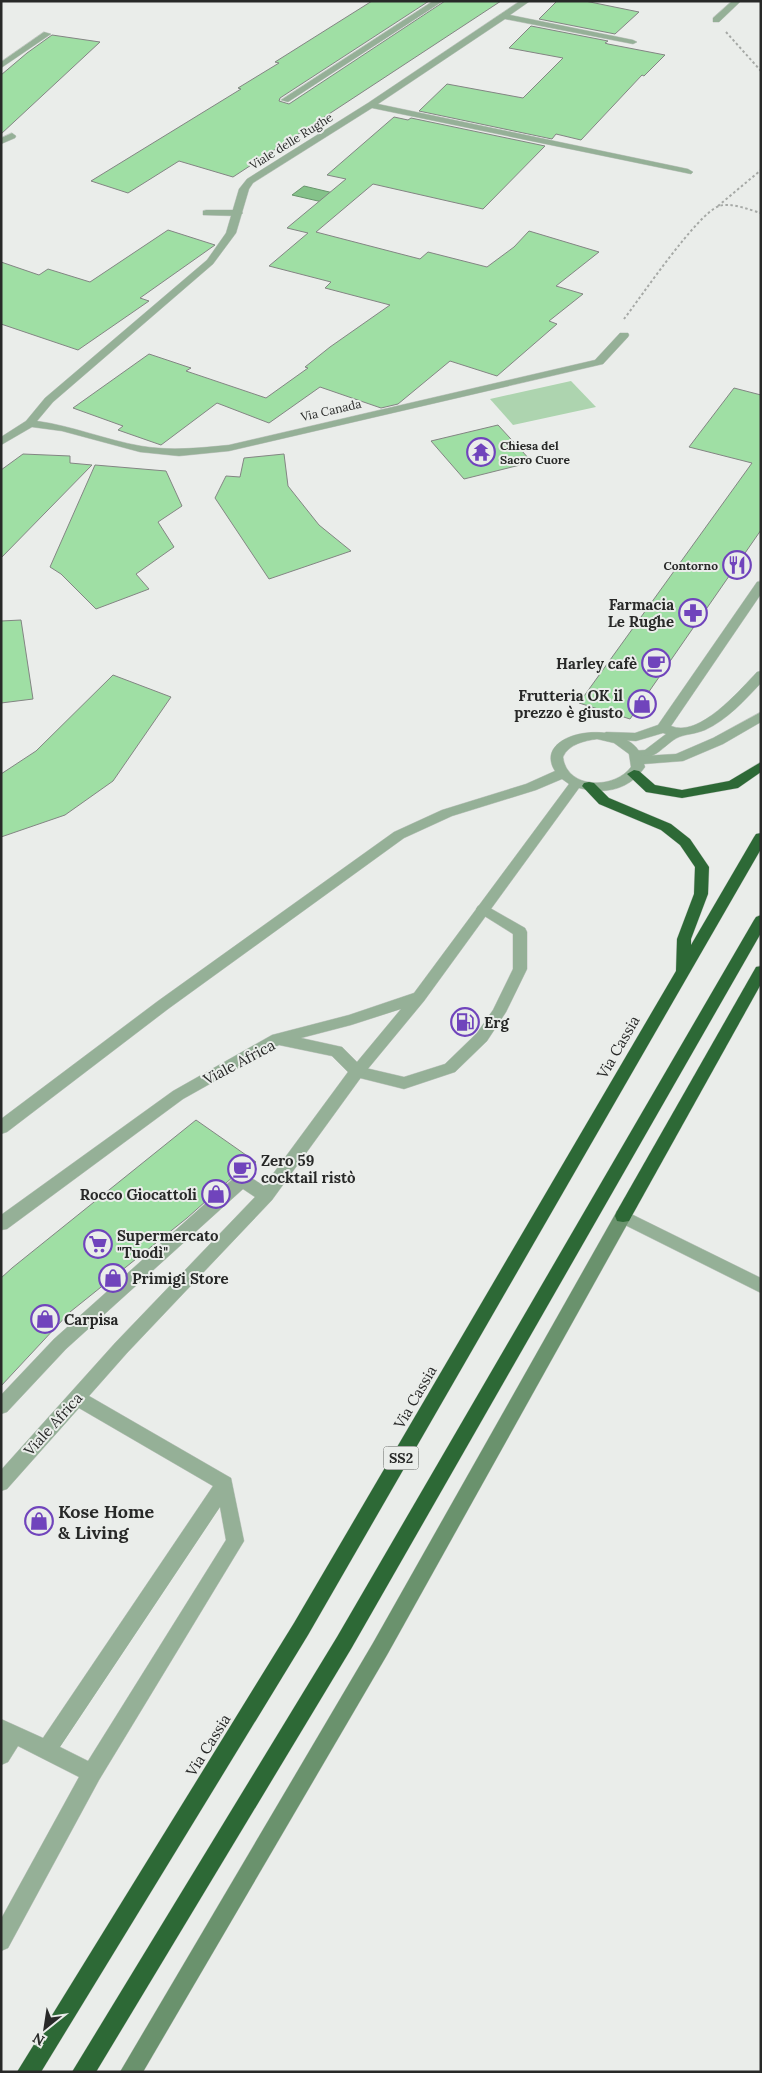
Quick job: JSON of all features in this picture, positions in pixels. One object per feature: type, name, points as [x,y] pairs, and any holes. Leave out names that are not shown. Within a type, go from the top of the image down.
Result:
[{"type":"highway","points":[[634,774],[651,789],[682,794],[733,785],[761,766]]},
{"type":"highway","points":[[583,784],[604,801],[666,827],[686,842],[702,867],[701,894],[684,939],[682,974]]},
{"type":"highway","name":"Via Cassia","points":[[28,2072],[302,1629],[761,837]]},
{"type":"highway","name":"SS2","points":[[83,2072],[344,1643],[761,920]]},
{"type":"highway","points":[[623,1216],[761,971]]},
{"type":"street","points":[[285,100],[439,1]]},
{"type":"street","name":"Viale delle Rughe","points":[[1,442],[30,423],[49,400],[210,262],[231,233],[244,189],[250,181],[371,105],[526,1]]},
{"type":"street","points":[[716,20],[737,1]]},
{"type":"street","points":[[503,16],[633,42]]},
{"type":"street","points":[[1,66],[48,34]]},
{"type":"street","points":[[371,105],[688,172]]},
{"type":"street","points":[[1,141],[12,136]]},
{"type":"street","points":[[206,213],[238,213]]},
{"type":"street","name":"Via Canada","points":[[30,423],[63,428],[140,449],[179,453],[229,448],[599,362],[624,335]]},
{"type":"street","points":[[637,757],[634,774],[629,779],[612,786],[583,784],[563,773],[558,766],[557,758],[560,750],[567,743],[588,736],[636,738],[663,728],[761,585]]},
{"type":"street","points":[[663,728],[669,732],[676,733],[695,731],[733,705],[761,675]]},
{"type":"street","points":[[606,736],[624,742],[637,757],[678,758],[718,741],[761,716]]},
{"type":"street","points":[[637,757],[648,754],[676,733]]},
{"type":"street","points":[[1,1128],[163,1005],[399,835],[447,813],[531,787],[563,773]]},
{"type":"street","points":[[483,909],[520,932],[520,969],[498,1012],[482,1037],[450,1068],[404,1083],[357,1072],[419,997],[483,909],[583,784]]},
{"type":"street","points":[[277,1040],[351,1020],[419,997]]},
{"type":"street","name":"Viale Africa","points":[[1,1224],[178,1095],[277,1040],[337,1051],[357,1072],[266,1196],[121,1348],[1,1483]]},
{"type":"street","points":[[1,1407],[60,1344],[242,1180],[266,1196]]},
{"type":"street","points":[[131,2072],[375,1657],[623,1216],[761,1286]]},
{"type":"street","points":[[1,1941],[92,1773],[235,1541],[224,1484],[77,1398]]},
{"type":"street","points":[[46,1751],[224,1484]]},
{"type":"street","points":[[1,1755],[7,1731],[92,1773]]},
{"type":"path","points":[[716,20],[761,70]]},
{"type":"path","points":[[624,335],[624,320],[683,242],[710,212],[761,170]]},
{"type":"path","points":[[718,206],[761,213]]},
{"type":"shaded area","points":[[304,186],[342,195],[331,204],[292,195]]},
{"type":"shaded area","points":[[571,381],[596,407],[513,425],[490,399]]},
{"type":"building","points":[[372,1],[429,1],[280,98],[279,101],[289,104],[445,1],[501,1],[233,177],[179,161],[128,193],[91,181],[241,89],[238,88],[279,63],[275,62]]},
{"type":"building","points":[[557,1],[585,1],[639,12],[615,34],[539,19]]},
{"type":"building","points":[[531,26],[608,41],[605,43],[665,55],[644,76],[642,75],[581,140],[556,134],[552,139],[419,111],[447,84],[523,98],[563,58],[509,48]]},
{"type":"building","points":[[52,35],[100,42],[1,134],[1,75]]},
{"type":"building","points":[[394,117],[408,120],[411,118],[545,146],[483,209],[373,184],[316,232],[420,259],[428,252],[487,267],[514,247],[529,231],[599,252],[556,286],[583,294],[549,321],[557,324],[497,376],[450,361],[398,404],[381,408],[320,387],[269,423],[217,403],[161,445],[118,430],[123,426],[73,408],[149,354],[191,368],[186,371],[266,398],[308,368],[305,367],[330,347],[390,305],[325,288],[331,282],[269,266],[308,233],[287,228],[346,179],[327,175]]},
{"type":"building","points":[[168,230],[215,245],[140,298],[149,301],[78,350],[1,324],[1,262],[39,275],[48,269],[90,282]]},
{"type":"building","points":[[734,388],[761,395],[761,530],[630,719],[579,703],[752,463],[689,447]]},
{"type":"building","name":"Chiesa del Sacro Cuore","points":[[498,425],[532,462],[464,479],[431,441]]},
{"type":"building","points":[[23,454],[70,456],[70,463],[92,465],[1,558],[1,470]]},
{"type":"building","points":[[284,454],[288,486],[319,525],[351,551],[269,579],[215,498],[226,476],[240,477],[244,458]]},
{"type":"building","points":[[95,465],[166,471],[182,506],[158,522],[174,547],[136,574],[149,589],[96,609],[61,574],[50,567]]},
{"type":"building","points":[[21,620],[33,699],[1,703],[1,621]]},
{"type":"building","points":[[113,675],[171,697],[113,781],[65,815],[1,837],[1,774],[36,751]]},
{"type":"building","name":"Supermercato \"Tuodì\"","points":[[196,1120],[256,1162],[242,1173],[235,1175],[187,1218],[70,1312],[1,1386],[1,1278]]},
{"type":"place","name":"Chiesa del Sacro Cuore","points":[[481,452]]},
{"type":"place","name":"Contorno","points":[[737,565]]},
{"type":"place","name":"Farmacia Le Rughe","points":[[693,613]]},
{"type":"place","name":"Harley cafè","points":[[656,663]]},
{"type":"place","name":"Frutteria OK il prezzo è giusto","points":[[642,704]]},
{"type":"place","name":"Erg","points":[[465,1022]]},
{"type":"place","name":"Zero 59 cocktail ristò","points":[[242,1169]]},
{"type":"place","name":"Rocco Giocattoli","points":[[216,1194]]},
{"type":"place","name":"Supermercato \"Tuodì\"","points":[[98,1244]]},
{"type":"place","name":"Primigi Store","points":[[113,1278]]},
{"type":"place","name":"Carpisa","points":[[45,1319]]},
{"type":"place","name":"Kose Home & Living","points":[[39,1521]]}]
